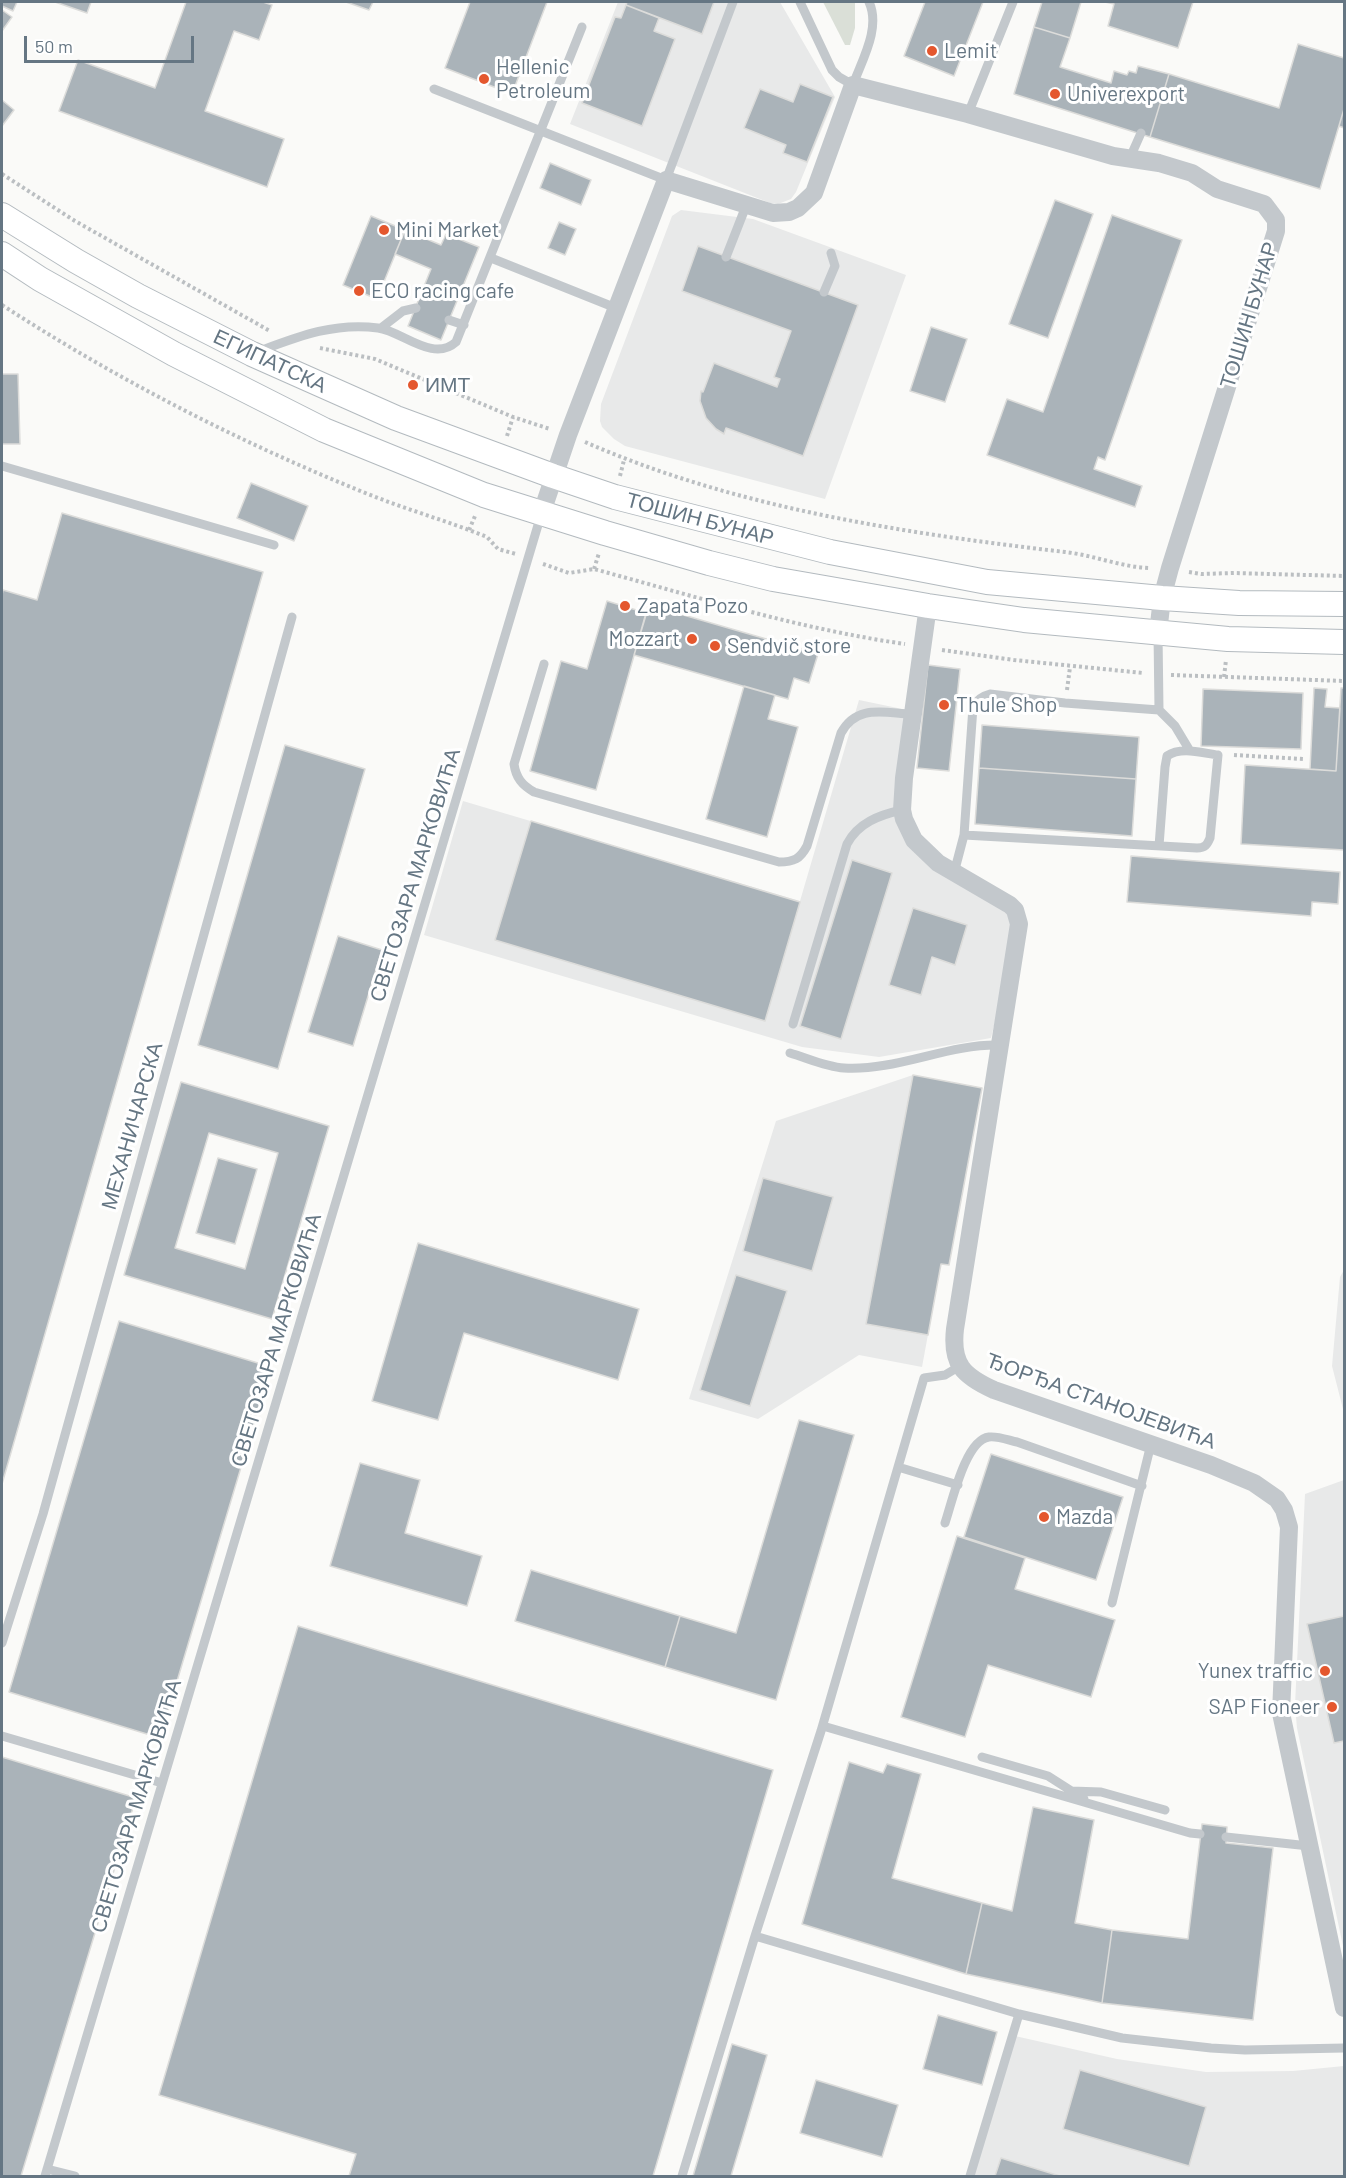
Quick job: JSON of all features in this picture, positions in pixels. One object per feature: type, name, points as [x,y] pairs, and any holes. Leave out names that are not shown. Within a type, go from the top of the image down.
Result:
[{"type":"main road","name":"ЕГИПАТСКА","points":[[2,215],[118,284],[252,354],[396,418],[553,476]]},
{"type":"main road","name":"ЕГИПАТСКА","points":[[2,254],[40,279],[280,410],[440,478],[541,514]]},
{"type":"main road","name":"ТОШИН БУНАР","points":[[553,476],[615,497],[735,529],[860,558],[987,582],[1239,603],[1344,604]]},
{"type":"main road","name":"ТОШИН БУНАР","points":[[541,514],[709,563],[773,579],[928,606],[1024,620],[1158,633],[1228,639],[1344,642]]},
{"type":"street","points":[[541,514],[553,476],[666,180],[746,206],[781,213],[798,208],[808,200],[816,186],[853,85]]},
{"type":"street","name":"ТОШИН БУНАР","points":[[853,85],[968,114],[1130,160],[1160,163],[1176,168],[1197,175],[1217,189],[1257,201],[1268,208],[1276,220],[1162,598]]},
{"type":"street","points":[[1158,633],[1162,598]]},
{"type":"street","name":"ЂОРЂА СТАНОЈЕВИЋА","points":[[928,606],[904,778],[902,810],[904,819],[914,840],[926,853],[954,873],[997,896],[1015,910],[1019,924],[955,1329],[953,1343],[955,1355],[960,1366],[974,1381],[1254,1483],[1277,1499],[1284,1510],[1289,1527],[1281,1713],[1344,2008]]},
{"type":"lane","points":[[434,90],[666,180],[733,2]]},
{"type":"lane","name":"ТОШИН БУНАР","points":[[800,2],[832,70],[838,77],[853,85]]},
{"type":"lane","points":[[853,85],[871,34],[873,10],[869,2]]},
{"type":"lane","points":[[968,114],[1013,2]]},
{"type":"lane","points":[[252,354],[290,339],[332,328],[381,328],[423,345],[442,349],[456,342],[582,27]]},
{"type":"lane","points":[[1130,160],[1141,133]]},
{"type":"lane","points":[[726,257],[746,206]]},
{"type":"lane","points":[[824,292],[835,266],[831,254]]},
{"type":"lane","points":[[491,258],[616,308]]},
{"type":"lane","points":[[381,328],[403,311],[416,308]]},
{"type":"lane","points":[[449,320],[464,325]]},
{"type":"lane","points":[[2,466],[274,544]]},
{"type":"lane","name":"СВЕТОЗАРА МАРКОВИЋА","points":[[46,2173],[541,514]]},
{"type":"lane","name":"МЕХАНИЧАРСКА","points":[[2,1643],[46,1502],[292,617]]},
{"type":"lane","points":[[1158,633],[1159,710]]},
{"type":"lane","points":[[544,664],[514,764],[516,775],[524,786],[545,795],[779,862],[792,862],[801,857],[807,846],[840,733],[846,723],[859,714],[912,714]]},
{"type":"lane","points":[[954,873],[964,835],[973,707],[984,696],[990,694],[1065,703],[1159,710],[1175,726],[1190,751]]},
{"type":"lane","points":[[964,835],[1159,846],[1197,848],[1207,845],[1211,831],[1218,755],[1190,751],[1173,752],[1167,756],[1159,846]]},
{"type":"lane","points":[[793,1024],[847,844],[852,834],[862,825],[902,810]]},
{"type":"lane","points":[[790,1053],[840,1068],[864,1068],[979,1046],[999,1045]]},
{"type":"lane","points":[[682,2176],[755,1936],[823,1726],[924,1378],[945,1375],[960,1366]]},
{"type":"lane","points":[[945,1523],[967,1456],[977,1443],[986,1437],[999,1437],[1017,1442],[1142,1486]]},
{"type":"lane","points":[[1112,1603],[1152,1444]]},
{"type":"lane","points":[[898,1467],[958,1485]]},
{"type":"lane","points":[[823,1726],[1200,1834]]},
{"type":"lane","points":[[2,1736],[162,1782]]},
{"type":"lane","points":[[982,1757],[1048,1776],[1092,1804]]},
{"type":"lane","points":[[1048,1792],[1101,1792],[1165,1810]]},
{"type":"lane","points":[[1226,1837],[1309,1846]]},
{"type":"lane","points":[[755,1936],[1019,2014],[1122,2038],[1245,2050],[1344,2048]]},
{"type":"lane","points":[[970,2176],[1019,2014]]},
{"type":"lane","points":[[46,2173],[75,2176]]},
{"type":"path","points":[[2,174],[75,221],[267,330],[290,339],[375,359],[513,417]]},
{"type":"path","points":[[2,305],[125,381],[244,441],[359,491],[469,530]]},
{"type":"path","points":[[624,460],[773,505],[955,539],[1074,553],[1142,567],[1170,568],[1201,574],[1344,576]]},
{"type":"path","points":[[594,569],[802,625],[856,637],[1070,667],[1159,675],[1344,681]]},
{"type":"path","points":[[1065,703],[1070,667]]},
{"type":"path","points":[[1218,755],[1303,759]]},
{"type":"shaded area","points":[[618,2],[780,2],[835,97],[796,192],[791,199],[778,204],[770,203],[570,124]]},
{"type":"shaded area","points":[[823,2],[855,2],[855,28],[850,45],[845,45]]},
{"type":"shaded area","points":[[681,210],[753,219],[906,275],[825,499],[625,446],[602,427],[601,404],[672,216]]},
{"type":"shaded area","points":[[859,700],[912,711],[904,819],[969,882],[1019,924],[991,1038],[879,1057],[802,1047],[424,935],[463,801],[800,901]]},
{"type":"shaded area","points":[[913,1075],[982,1088],[949,1265],[941,1264],[922,1367],[859,1355],[758,1419],[689,1399],[776,1121]]},
{"type":"shaded area","points":[[1344,1270],[1344,1413],[1332,1366],[1340,1277]]},
{"type":"shaded area","points":[[1344,1480],[1344,1951],[1297,1728],[1295,1705],[1305,1494]]},
{"type":"shaded area","points":[[1015,2036],[1117,2059],[1206,2072],[1293,2071],[1344,2066],[1344,2176],[971,2176]]},
{"type":"building","points":[[2,2],[17,2],[13,11],[2,6]]},
{"type":"building","points":[[55,2],[91,2],[87,13]]},
{"type":"building","points":[[186,2],[263,2],[272,5],[259,40],[234,31],[205,111],[284,139],[267,187],[59,111],[78,60],[155,88]]},
{"type":"building","points":[[346,2],[373,2],[369,10]]},
{"type":"building","points":[[470,2],[547,2],[512,94],[445,68]]},
{"type":"building","points":[[627,2],[714,2],[702,34],[626,5]]},
{"type":"building","points":[[925,2],[983,2],[954,76],[904,56]]},
{"type":"building","points":[[1042,2],[1081,2],[1070,38],[1034,27]]},
{"type":"building","points":[[1105,2],[1193,2],[1178,48],[1108,26],[1114,4]]},
{"type":"building","points":[[626,5],[659,18],[654,31],[675,39],[642,126],[582,103],[615,17],[621,18]]},
{"type":"building","points":[[2,10],[12,17],[2,31]]},
{"type":"building","points":[[1034,27],[1070,38],[1060,67],[1111,83],[1114,71],[1127,75],[1129,71],[1136,73],[1138,66],[1169,74],[1150,137],[1014,94]]},
{"type":"building","points":[[1298,44],[1344,58],[1344,109],[1320,189],[1150,137],[1169,74],[1279,108]]},
{"type":"building","points":[[800,84],[833,97],[807,162],[783,153],[786,145],[744,128],[760,89],[793,102]]},
{"type":"building","points":[[2,100],[14,110],[2,126]]},
{"type":"building","points":[[1344,109],[1344,128],[1339,126]]},
{"type":"building","points":[[550,163],[591,180],[581,205],[540,188]]},
{"type":"building","points":[[1055,200],[1093,214],[1048,338],[1009,324]]},
{"type":"building","points":[[1112,215],[1182,240],[1105,460],[1098,457],[1094,469],[1142,486],[1135,507],[987,455],[1007,399],[1043,412]]},
{"type":"building","points":[[371,216],[405,230],[377,299],[343,285]]},
{"type":"building","points":[[559,222],[576,229],[565,255],[548,248]]},
{"type":"building","points":[[405,230],[441,245],[446,234],[479,247],[441,340],[408,326],[431,269],[395,254]]},
{"type":"building","points":[[698,246],[858,305],[803,456],[726,428],[724,434],[706,418],[700,401],[701,391],[703,392],[714,363],[777,387],[780,379],[774,377],[791,331],[682,291]]},
{"type":"building","points":[[931,327],[967,339],[945,402],[910,391]]},
{"type":"building","points":[[2,374],[18,374],[20,444],[2,444]]},
{"type":"building","points":[[251,483],[308,506],[294,541],[237,518]]},
{"type":"building","points":[[62,513],[263,572],[2,1484],[2,595],[3,590],[37,600]]},
{"type":"building","points":[[607,601],[646,613],[596,790],[530,771],[561,661],[587,669]]},
{"type":"building","points":[[649,605],[818,654],[809,683],[794,678],[788,699],[634,655]]},
{"type":"building","points":[[928,665],[960,669],[949,771],[917,768]]},
{"type":"building","points":[[744,686],[775,695],[768,719],[798,727],[767,837],[706,819]]},
{"type":"building","points":[[1314,688],[1327,689],[1325,707],[1340,708],[1336,771],[1310,769]]},
{"type":"building","points":[[1341,688],[1344,688],[1344,850],[1241,844],[1245,765],[1336,771]]},
{"type":"building","points":[[1203,689],[1303,693],[1301,749],[1201,746]]},
{"type":"building","points":[[982,725],[1139,737],[1136,779],[979,768]]},
{"type":"building","points":[[285,745],[365,769],[278,1069],[198,1045]]},
{"type":"building","points":[[979,768],[1136,779],[1132,836],[975,824]]},
{"type":"building","points":[[531,821],[800,902],[765,1021],[495,940]]},
{"type":"building","points":[[1131,856],[1340,872],[1338,904],[1312,902],[1311,916],[1127,902]]},
{"type":"building","points":[[852,860],[892,873],[841,1039],[800,1026]]},
{"type":"building","points":[[913,908],[967,925],[955,965],[932,957],[921,995],[889,985]]},
{"type":"building","points":[[338,936],[382,950],[353,1046],[308,1032]]},
{"type":"building","points":[[913,1075],[982,1088],[949,1265],[941,1264],[928,1335],[866,1324]]},
{"type":"building","points":[[181,1082],[329,1126],[272,1319],[124,1275]],"holes":[[[209,1133],[278,1153],[245,1269],[175,1248]]]},
{"type":"building","points":[[218,1158],[257,1169],[235,1244],[196,1233]]},
{"type":"building","points":[[763,1178],[833,1197],[812,1271],[743,1251]]},
{"type":"building","points":[[418,1243],[639,1309],[618,1380],[464,1333],[438,1420],[372,1401]]},
{"type":"building","points":[[736,1275],[787,1291],[750,1406],[700,1390]]},
{"type":"building","points":[[119,1321],[271,1367],[160,1738],[9,1692]]},
{"type":"building","points":[[799,1420],[854,1435],[776,1700],[665,1667],[680,1616],[736,1633]]},
{"type":"building","name":"Mazda","points":[[991,1454],[1123,1497],[1096,1580],[964,1537]]},
{"type":"building","points":[[360,1463],[420,1480],[405,1533],[482,1556],[467,1606],[330,1566]]},
{"type":"building","points":[[957,1536],[1025,1558],[1015,1589],[1115,1620],[1091,1697],[988,1665],[965,1737],[901,1717]]},
{"type":"building","points":[[531,1570],[680,1616],[665,1667],[515,1621]]},
{"type":"building","points":[[1344,1616],[1344,1741],[1334,1743],[1307,1624]]},
{"type":"building","points":[[298,1626],[773,1770],[653,2176],[349,2176],[356,2154],[159,2095]]},
{"type":"building","points":[[2,1757],[136,1798],[21,2176],[2,2176]]},
{"type":"building","points":[[849,1762],[883,1773],[887,1764],[921,1774],[892,1878],[982,1903],[966,1974],[802,1924]]},
{"type":"building","points":[[1033,1807],[1094,1820],[1075,1923],[1112,1930],[1102,2003],[966,1974],[982,1903],[1012,1911]]},
{"type":"building","points":[[1202,1824],[1227,1827],[1226,1843],[1273,1848],[1253,2020],[1102,2003],[1112,1930],[1188,1939]]},
{"type":"building","points":[[938,2015],[997,2032],[982,2085],[923,2069]]},
{"type":"building","points":[[732,2044],[767,2055],[731,2176],[693,2176]]},
{"type":"building","points":[[1080,2070],[1206,2107],[1189,2166],[1063,2129]]},
{"type":"building","points":[[816,2080],[898,2105],[882,2157],[800,2133]]},
{"type":"building","points":[[1001,2158],[1060,2176],[995,2176]]},
{"type":"place","name":"Lemit","points":[[932,51]]},
{"type":"place","name":"Hellenic Petroleum","points":[[484,79]]},
{"type":"place","name":"Univerexport","points":[[1055,94]]},
{"type":"place","name":"Mini Market","points":[[384,230]]},
{"type":"place","name":"ECO racing cafe","points":[[359,291]]},
{"type":"place","name":"ИМТ","points":[[413,385]]},
{"type":"place","name":"Zapata Pozo","points":[[625,606]]},
{"type":"place","name":"Mozzart","points":[[692,639]]},
{"type":"place","name":"Sendvič store","points":[[715,646]]},
{"type":"place","name":"Thule Shop","points":[[944,705]]},
{"type":"place","name":"Mazda","points":[[1044,1517]]},
{"type":"place","name":"Yunex traffic","points":[[1325,1671]]},
{"type":"place","name":"SAP Fioneer","points":[[1332,1707]]}]
